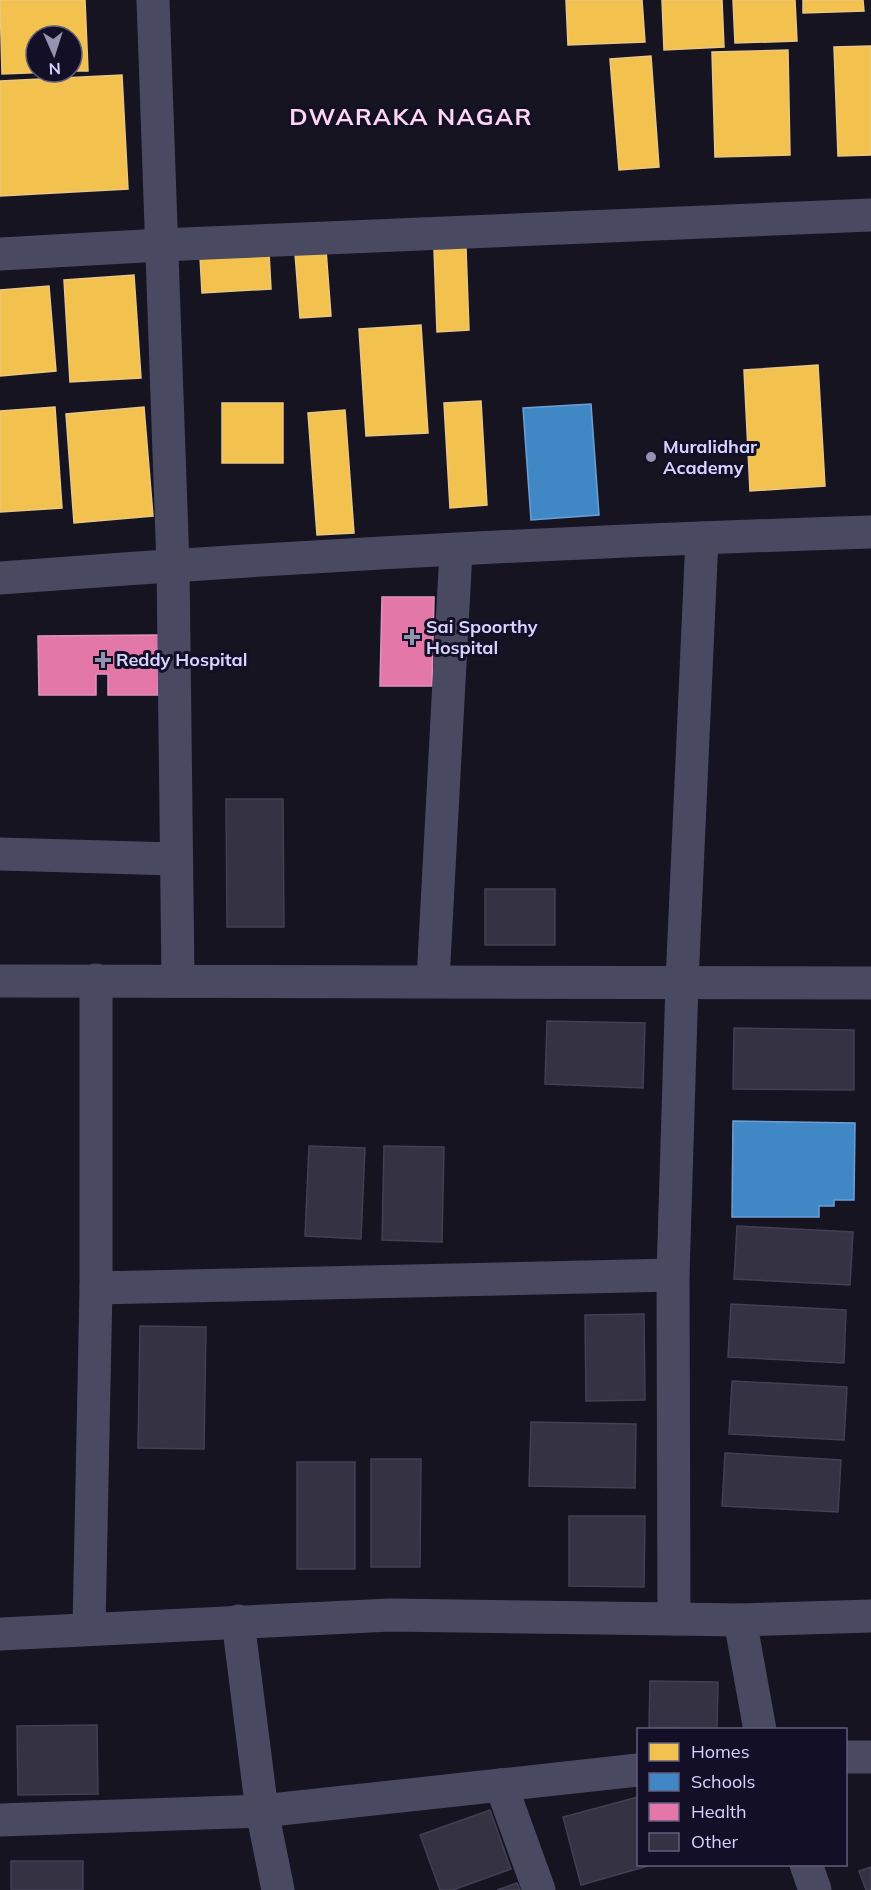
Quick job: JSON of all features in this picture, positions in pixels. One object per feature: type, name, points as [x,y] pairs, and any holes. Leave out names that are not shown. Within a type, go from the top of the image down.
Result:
[{"type":"street","points":[[153,0],[172,565],[178,980]]},
{"type":"street","points":[[0,254],[871,214]]},
{"type":"street","points":[[0,578],[172,565],[702,538],[871,532]]},
{"type":"street","points":[[674,1619],[673,1275],[682,982],[702,538]]},
{"type":"street","points":[[434,980],[456,551]]},
{"type":"street","points":[[0,854],[175,859]]},
{"type":"street","points":[[89,1628],[96,1288],[96,980]]},
{"type":"street","points":[[0,981],[434,980],[871,983]]},
{"type":"street","points":[[96,1288],[673,1275]]},
{"type":"street","points":[[0,1634],[390,1615],[740,1620],[871,1616]]},
{"type":"street","points":[[740,1620],[760,1728]]},
{"type":"street","points":[[238,1621],[261,1811],[278,1890]]},
{"type":"street","points":[[847,1757],[871,1757]]},
{"type":"street","points":[[0,1820],[261,1811],[637,1770]]},
{"type":"street","points":[[501,1785],[539,1890]]},
{"type":"street","points":[[807,1866],[815,1890]]},
{"type":"building: Homes","points":[[0,0],[85,0],[88,71],[84,71],[84,24],[24,24],[24,73],[2,74]]},
{"type":"building: Homes","points":[[566,0],[642,0],[645,42],[568,45]]},
{"type":"building: Homes","points":[[662,0],[722,0],[724,47],[664,50]]},
{"type":"building: Homes","points":[[733,0],[795,0],[797,41],[735,43]]},
{"type":"building: Homes","points":[[803,0],[863,0],[864,11],[803,13]]},
{"type":"building: Homes","points":[[871,46],[871,155],[838,156],[834,47]]},
{"type":"building: Homes","points":[[788,50],[790,155],[715,157],[712,52]]},
{"type":"building: Homes","points":[[651,56],[659,167],[619,170],[610,59]]},
{"type":"building: Homes","points":[[122,75],[128,189],[0,196],[0,81],[24,80],[24,84],[84,84],[84,77]]},
{"type":"building: Homes","points":[[466,248],[469,330],[437,332],[434,249]]},
{"type":"building: Homes","points":[[326,250],[331,316],[300,318],[295,253]]},
{"type":"building: Homes","points":[[269,253],[271,289],[202,293],[200,257]]},
{"type":"building: Homes","points":[[134,275],[141,378],[70,382],[64,280]]},
{"type":"building: Homes","points":[[49,286],[56,371],[0,376],[0,290]]},
{"type":"building: Homes","points":[[421,325],[428,433],[366,436],[359,329]]},
{"type":"building: Homes","points":[[818,365],[825,486],[750,491],[744,370]]},
{"type":"building: Homes","points":[[481,401],[487,505],[450,508],[444,403]]},
{"type":"building: Homes","points":[[222,403],[283,403],[283,463],[222,463]]},
{"type":"building: Homes","points":[[55,407],[62,508],[0,512],[0,411]]},
{"type":"building: Homes","points":[[144,407],[153,516],[74,523],[66,414]]},
{"type":"building: Homes","points":[[345,410],[354,533],[317,535],[308,413]]},
{"type":"building: Schools","points":[[591,404],[599,515],[531,520],[523,408]]},
{"type":"building: Schools","points":[[733,1121],[855,1123],[854,1200],[834,1200],[834,1206],[819,1206],[819,1217],[732,1217]]},
{"type":"building: Health","points":[[382,597],[434,597],[432,686],[380,686]]},
{"type":"building: Health","points":[[158,635],[158,695],[108,695],[108,674],[96,674],[96,695],[39,695],[38,636]]},
{"type":"building: Other","points":[[226,799],[283,799],[284,927],[227,927]]},
{"type":"building: Other","points":[[485,889],[555,889],[555,945],[485,945]]},
{"type":"building: Other","points":[[547,1021],[645,1023],[643,1088],[545,1084]]},
{"type":"building: Other","points":[[734,1028],[854,1030],[854,1090],[733,1089]]},
{"type":"building: Other","points":[[309,1146],[365,1148],[361,1239],[305,1236]]},
{"type":"building: Other","points":[[384,1146],[444,1147],[442,1242],[382,1240]]},
{"type":"building: Other","points":[[737,1226],[853,1232],[850,1285],[734,1279]]},
{"type":"building: Other","points":[[731,1304],[846,1310],[844,1363],[728,1357]]},
{"type":"building: Other","points":[[644,1314],[645,1400],[586,1401],[585,1315]]},
{"type":"building: Other","points":[[140,1326],[206,1327],[204,1449],[138,1448]]},
{"type":"building: Other","points":[[732,1381],[847,1387],[844,1440],[729,1434]]},
{"type":"building: Other","points":[[531,1422],[636,1424],[635,1488],[529,1486]]},
{"type":"building: Other","points":[[725,1453],[841,1460],[838,1512],[722,1506]]},
{"type":"building: Other","points":[[371,1459],[421,1459],[420,1567],[371,1567]]},
{"type":"building: Other","points":[[297,1462],[355,1462],[355,1569],[297,1569]]},
{"type":"building: Other","points":[[569,1516],[645,1516],[644,1587],[569,1586]]},
{"type":"building: Other","points":[[650,1681],[718,1682],[717,1728],[649,1728]]},
{"type":"building: Other","points":[[97,1725],[98,1794],[18,1795],[17,1726]]},
{"type":"building: Other","points":[[637,1797],[637,1866],[648,1866],[581,1885],[563,1817]]},
{"type":"building: Other","points":[[490,1810],[511,1869],[453,1890],[440,1890],[420,1835]]},
{"type":"building: Other","points":[[11,1861],[83,1861],[83,1890],[11,1890]]},
{"type":"building: Other","points":[[871,1867],[871,1890],[866,1890],[859,1871]]},
{"type":"building: Other","points":[[517,1883],[520,1890],[497,1890]]},
{"type":"place","name":"Muralidhar Academy","points":[[651,457]]},
{"type":"place","name":"Sai Spoorthy Hospital","points":[[412,637]]},
{"type":"place","name":"Reddy Hospital","points":[[103,660]]},
{"type":"district","name":"DWARAKA NAGAR","points":[[411,117]]}]
